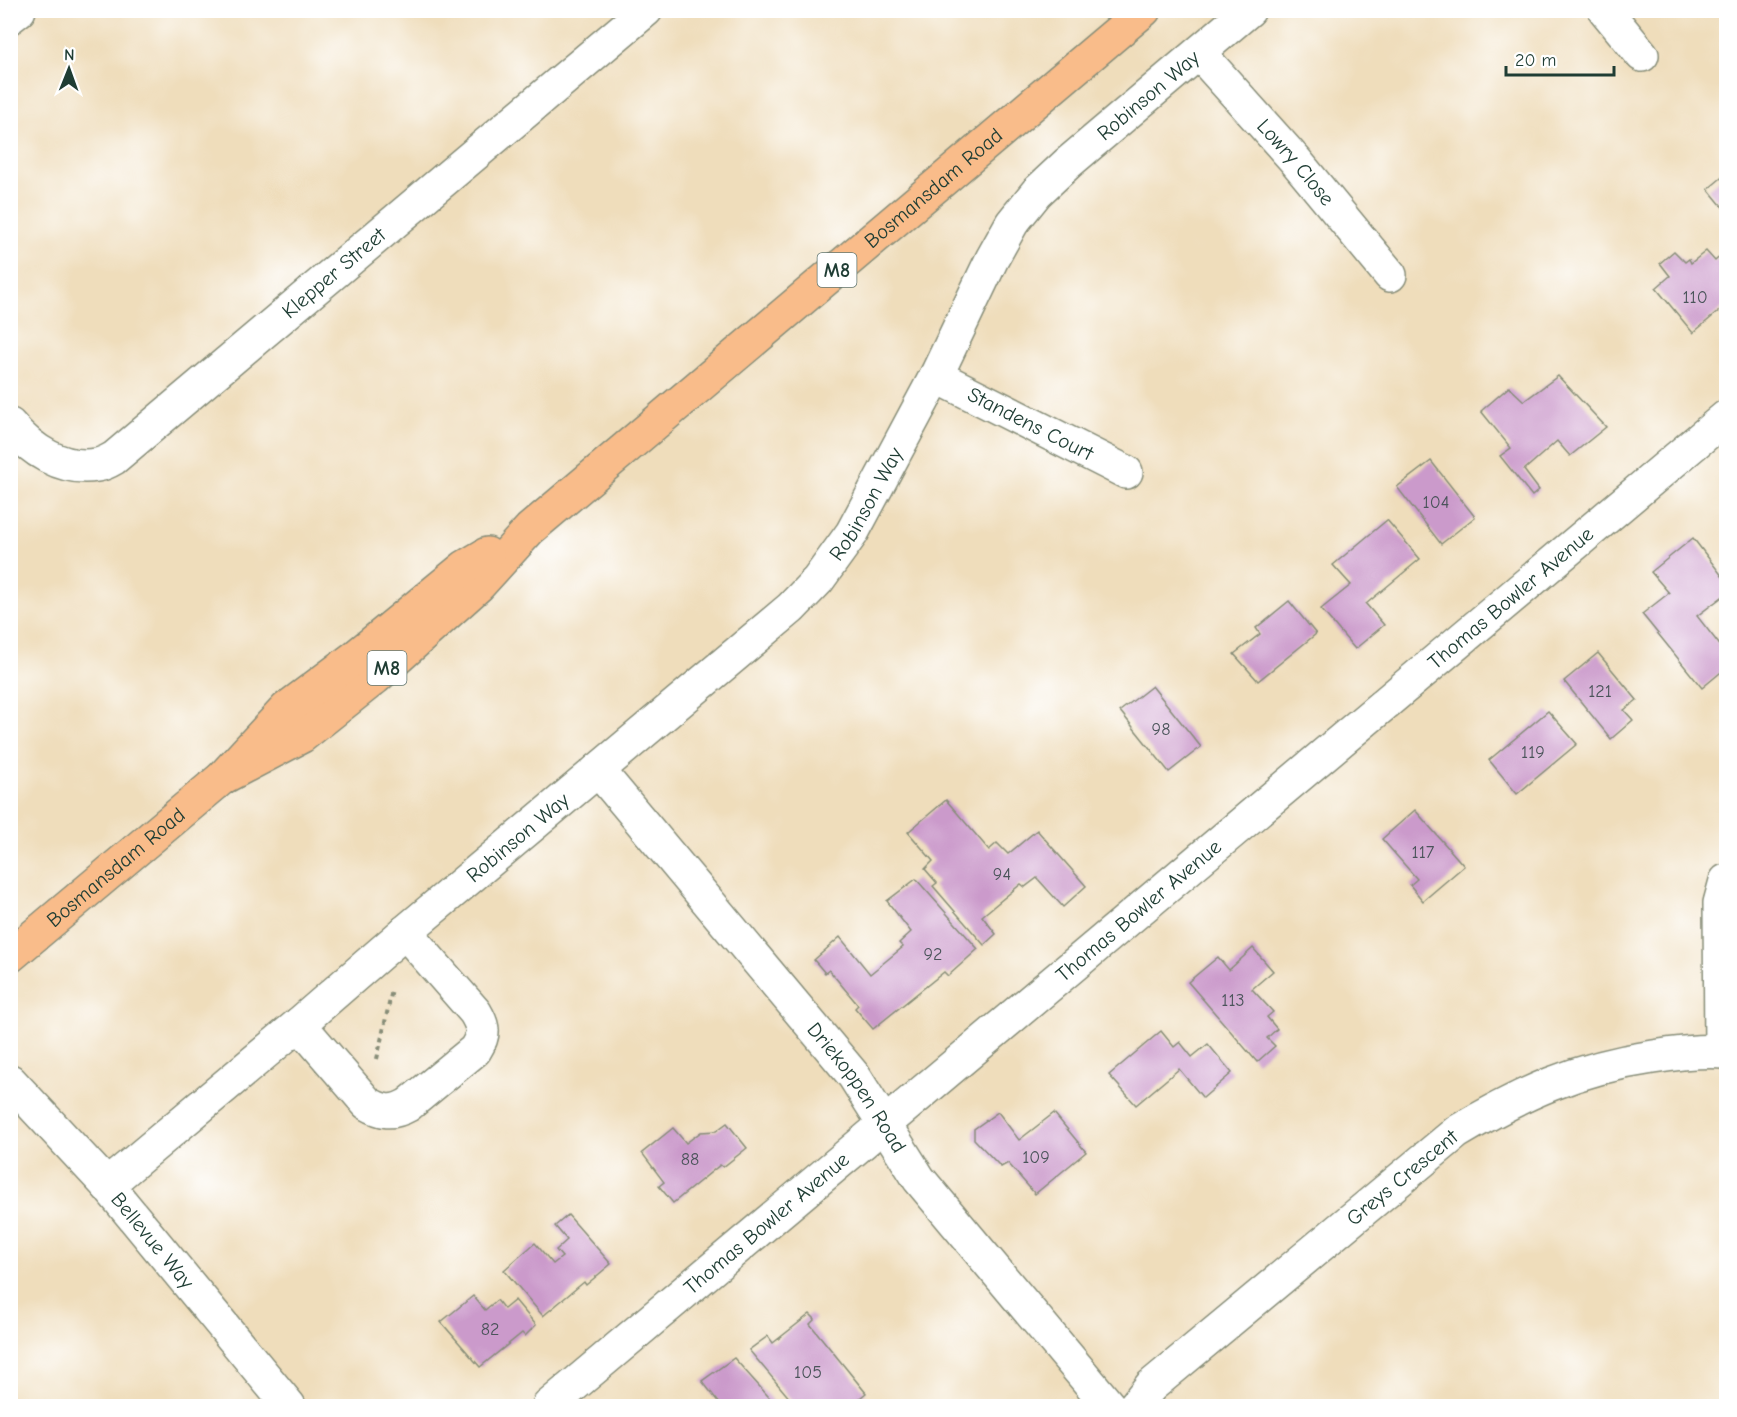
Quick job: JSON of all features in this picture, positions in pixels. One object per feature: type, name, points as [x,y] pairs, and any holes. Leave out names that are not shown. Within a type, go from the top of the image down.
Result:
[{"type":"main road","name":"Bosmansdam Road","points":[[10,957],[222,778],[286,709],[354,658],[465,567],[530,529],[1144,10]]},
{"type":"street","points":[[10,17],[19,10]]},
{"type":"street","name":"Klepper Street","points":[[10,425],[21,438],[50,459],[75,465],[97,465],[114,458],[646,10]]},
{"type":"street","name":"Robinson Way","points":[[107,1185],[791,608],[818,580],[852,533],[936,376],[992,259],[1012,223],[1036,192],[1249,10]]},
{"type":"street","points":[[1605,10],[1642,55]]},
{"type":"street","name":"Lowry Close","points":[[1198,53],[1294,160],[1390,274]]},
{"type":"street","name":"Standens Court","points":[[936,376],[1126,472]]},
{"type":"street","name":"Thomas Bowler Avenue","points":[[549,1407],[1726,417]]},
{"type":"street","name":"Driekoppen Road","points":[[598,770],[854,1076],[919,1179],[1109,1407]]},
{"type":"street","name":"Greys Crescent","points":[[1135,1407],[1151,1386],[1457,1132],[1497,1107],[1539,1087],[1583,1071],[1628,1060],[1663,1055],[1724,1051],[1720,903],[1726,881]]},
{"type":"street","points":[[299,1024],[367,1103],[378,1110],[388,1112],[408,1105],[475,1050],[482,1040],[481,1022],[475,1012],[405,932]]},
{"type":"street","name":"Bellevue Way","points":[[10,1081],[107,1185],[289,1407]]},
{"type":"path","points":[[367,1103],[392,989]]},
{"type":"building","points":[[1726,174],[1726,211],[1708,189]]},
{"type":"building","points":[[1674,251],[1685,262],[1689,259],[1691,263],[1706,251],[1715,261],[1726,251],[1726,305],[1693,333],[1656,288],[1670,276],[1660,263]]},
{"type":"building","points":[[1558,376],[1606,427],[1570,456],[1557,441],[1524,470],[1539,490],[1532,496],[1500,456],[1511,448],[1481,411],[1509,387],[1524,401]]},
{"type":"building","points":[[1431,461],[1475,517],[1441,544],[1397,487]]},
{"type":"building","points":[[1387,520],[1420,559],[1366,604],[1384,625],[1355,649],[1321,609],[1351,585],[1333,565]]},
{"type":"building","points":[[1693,538],[1726,581],[1726,594],[1697,616],[1726,653],[1726,668],[1702,688],[1642,614],[1669,593],[1651,572]]},
{"type":"building","points":[[1289,601],[1316,634],[1258,681],[1234,654],[1260,634],[1256,628]]},
{"type":"building","points":[[1598,653],[1637,700],[1624,710],[1633,720],[1611,739],[1564,681]]},
{"type":"building","points":[[1152,686],[1201,747],[1169,772],[1120,711]]},
{"type":"building","points":[[1548,711],[1577,744],[1517,794],[1489,760]]},
{"type":"building","points":[[946,800],[989,850],[997,843],[1008,854],[1037,830],[1086,886],[1063,907],[1037,878],[1025,887],[1021,884],[982,916],[996,934],[984,945],[933,886],[937,883],[925,869],[933,861],[908,832]]},
{"type":"building","points":[[1415,810],[1464,866],[1423,901],[1410,885],[1417,879],[1382,839]]},
{"type":"building","points":[[916,879],[978,949],[948,976],[944,972],[873,1029],[855,1008],[858,1005],[829,970],[825,973],[814,960],[840,937],[870,974],[903,947],[899,943],[911,932],[887,901]]},
{"type":"building","points":[[1253,948],[1273,971],[1252,989],[1273,1012],[1267,1017],[1277,1029],[1267,1038],[1275,1046],[1257,1062],[1188,982],[1218,957],[1229,970]]},
{"type":"building","points":[[1161,1031],[1174,1047],[1180,1042],[1192,1057],[1208,1044],[1232,1073],[1203,1098],[1179,1069],[1136,1105],[1109,1075]]},
{"type":"building","points":[[998,1112],[1019,1140],[1054,1113],[1086,1152],[1035,1194],[1008,1163],[1001,1167],[974,1139],[974,1129]]},
{"type":"building","points":[[727,1123],[747,1148],[723,1167],[720,1165],[673,1203],[659,1186],[664,1182],[642,1153],[673,1128],[686,1143],[701,1132],[716,1131]]},
{"type":"building","points":[[568,1215],[611,1264],[586,1285],[584,1282],[543,1316],[504,1270],[535,1243],[553,1264],[562,1257],[556,1250],[567,1240],[555,1226]]},
{"type":"building","points":[[473,1296],[485,1310],[497,1300],[504,1309],[515,1300],[536,1325],[525,1336],[522,1333],[480,1367],[441,1322]]},
{"type":"building","points":[[810,1314],[815,1319],[810,1324],[866,1393],[850,1406],[796,1406],[749,1350],[768,1336],[773,1343]]},
{"type":"building","points":[[734,1358],[776,1405],[718,1406],[720,1404],[702,1381]]}]
